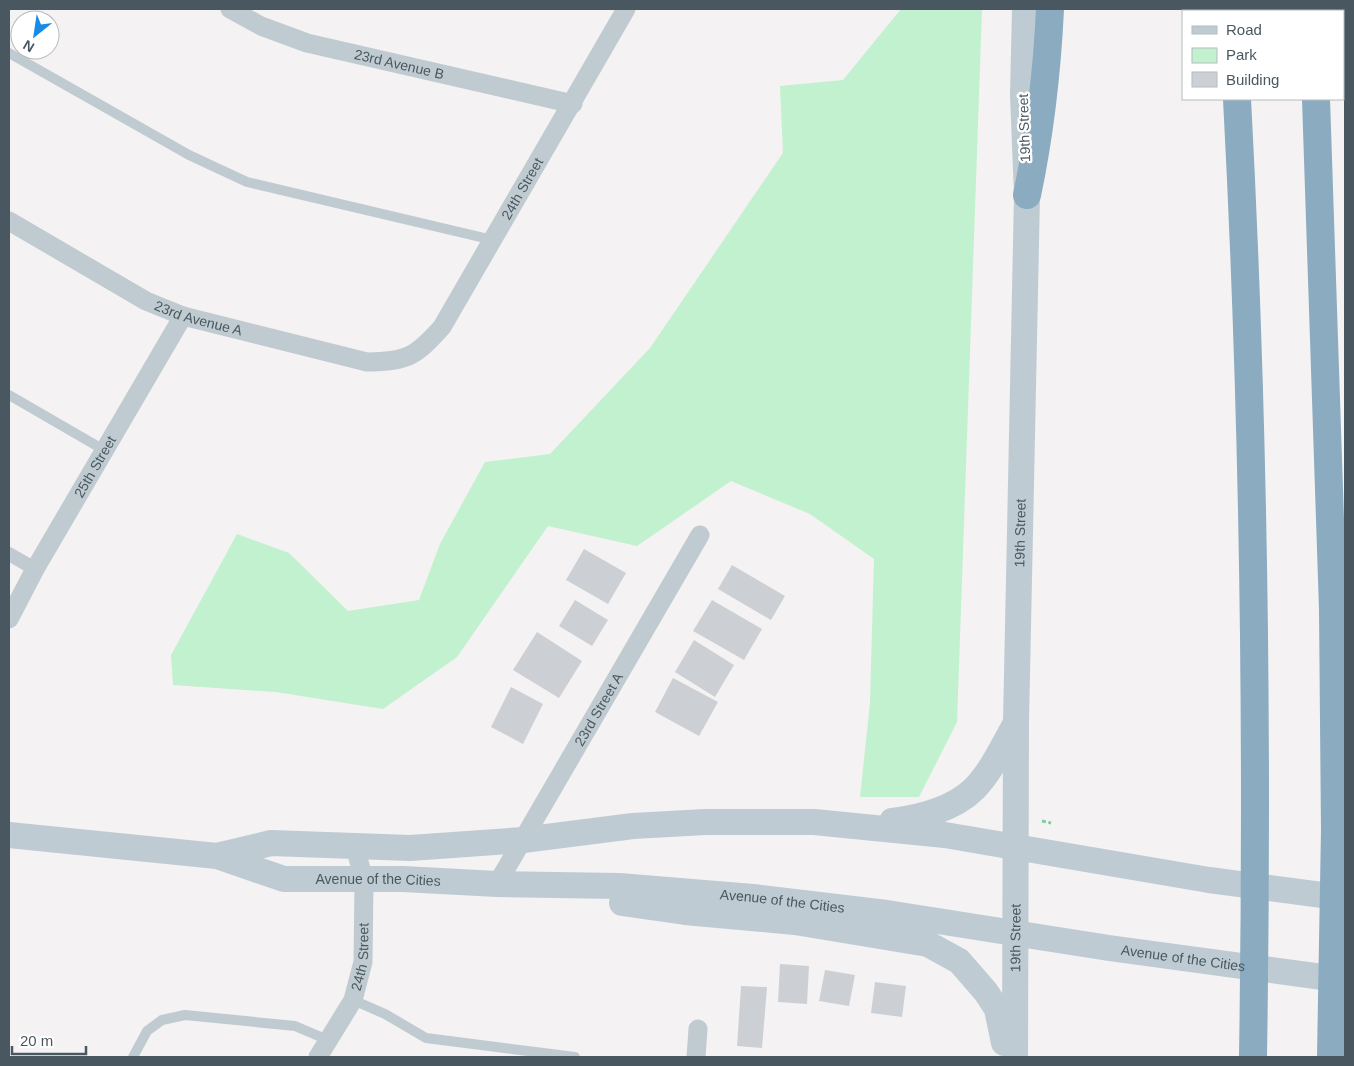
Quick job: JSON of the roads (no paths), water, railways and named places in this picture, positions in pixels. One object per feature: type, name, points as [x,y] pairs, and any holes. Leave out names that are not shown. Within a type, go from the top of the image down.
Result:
[{"type":"highway","points":[[1027,194],[1038,143],[1045,88],[1050,9]]},
{"type":"highway","points":[[1237,100],[1253,514],[1257,830],[1254,1057]]},
{"type":"highway","points":[[1316,100],[1333,609],[1334,830],[1331,1057]]},
{"type":"main road","name":"19th Street","points":[[1015,1057],[1016,722],[1027,194],[1023,95],[1025,9]]},
{"type":"main road","points":[[850,826],[915,818],[938,811],[973,790],[986,774],[1016,722]]},
{"type":"main road","name":"Avenue of the Cities","points":[[217,856],[271,843],[410,848],[523,840],[633,826],[705,822],[814,822],[945,835],[1209,880],[1345,898]]},
{"type":"main road","name":"Avenue of the Cities","points":[[9,835],[217,856],[284,879],[403,879],[497,884],[619,886],[753,897],[887,913],[1206,962],[1345,980]]},
{"type":"main road","points":[[497,884],[685,912],[795,922],[928,944],[959,961],[986,992],[997,1009],[1007,1057]]},
{"type":"street","name":"23rd Avenue B","points":[[230,9],[261,26],[307,43],[573,104]]},
{"type":"street","name":"24th Street","points":[[407,358],[422,349],[442,327],[573,104],[626,9]]},
{"type":"street","name":"23rd Avenue A","points":[[9,221],[146,301],[182,316],[367,362],[388,362],[407,358]]},
{"type":"street","name":"25th Street","points":[[9,619],[34,569],[182,316]]},
{"type":"street","name":"23rd Street A","points":[[497,884],[700,535]]},
{"type":"street","points":[[9,554],[34,569]]},
{"type":"street","name":"24th Street","points":[[318,1057],[354,1000],[363,962],[364,880],[355,847]]},
{"type":"street","points":[[696,1057],[698,1029]]},
{"type":"lane","points":[[9,54],[188,155],[248,182],[493,240]]},
{"type":"lane","points":[[9,395],[104,450]]},
{"type":"lane","points":[[354,1000],[385,1014],[426,1038],[450,1043],[515,1048],[575,1057]]},
{"type":"lane","points":[[133,1057],[147,1031],[162,1020],[185,1016],[295,1026],[328,1040]]},
{"type":"lane","points":[[509,1057],[515,1048]]}]
